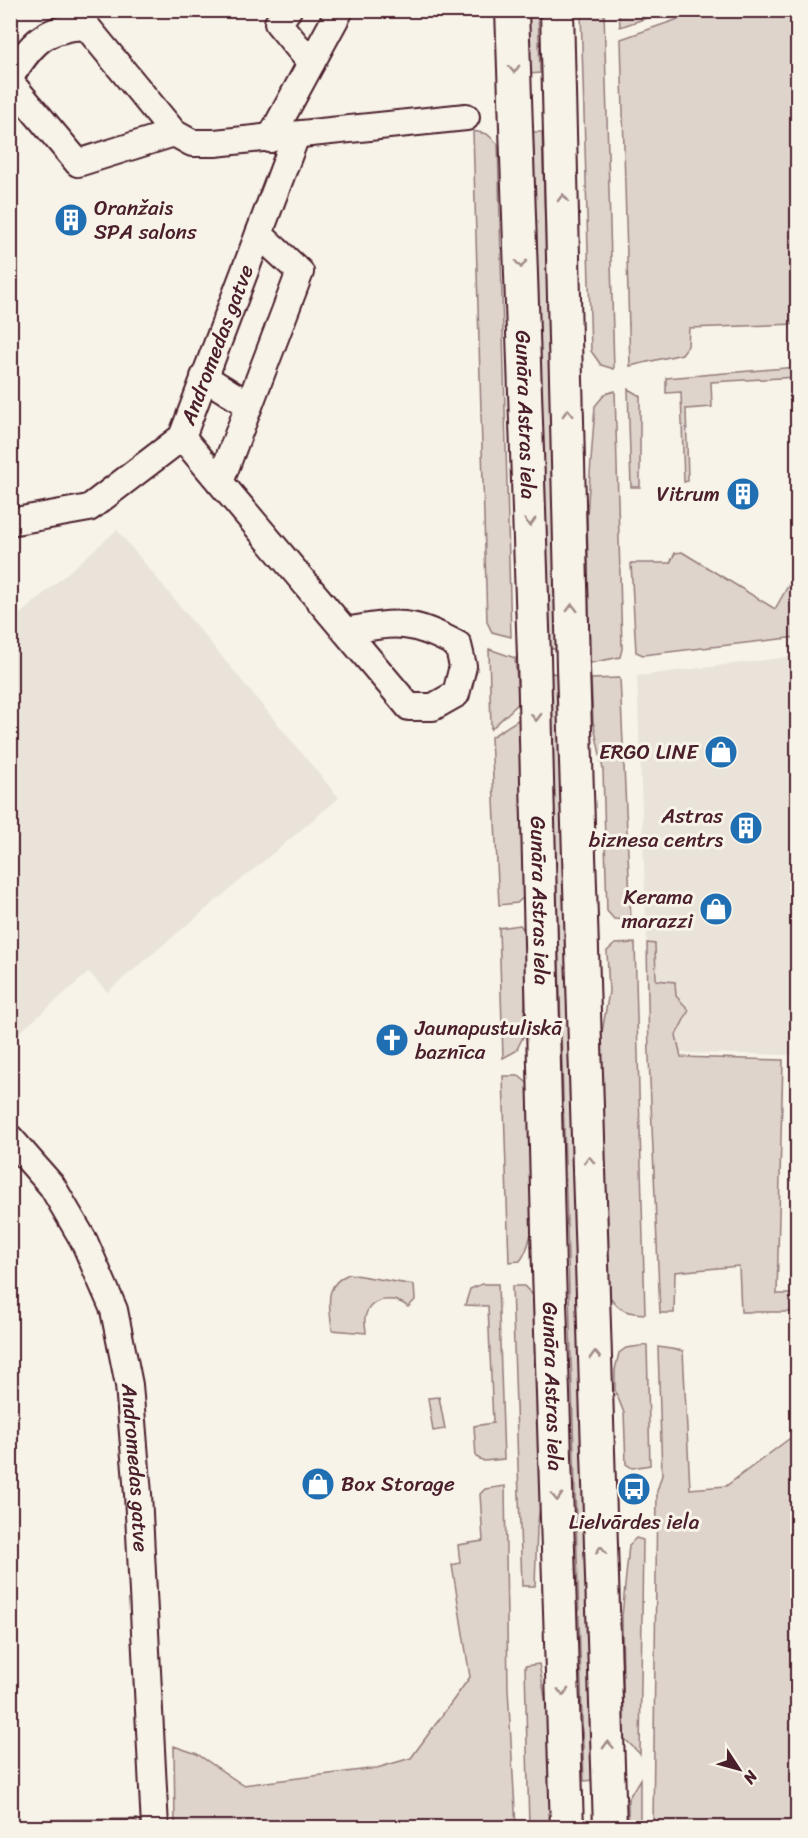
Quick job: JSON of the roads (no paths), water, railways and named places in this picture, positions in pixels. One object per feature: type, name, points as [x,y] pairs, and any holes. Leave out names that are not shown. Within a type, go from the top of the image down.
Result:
[{"type":"main road","name":"Gunāra Astras iela","points":[[512,10],[567,1816]]},
{"type":"main road","name":"Gunāra Astras iela","points":[[557,10],[573,667],[610,1815]]},
{"type":"main road","points":[[516,110],[560,106]]},
{"type":"main road","points":[[567,1816],[610,1815]]},
{"type":"street","points":[[288,10],[278,24],[311,63]]},
{"type":"street","points":[[270,139],[340,10]]},
{"type":"street","points":[[10,76],[39,40],[80,18],[174,133],[192,143],[270,139],[466,117]]},
{"type":"street","points":[[10,82],[78,163],[174,133]]},
{"type":"street","name":"Andromedas gatve","points":[[10,522],[89,508],[182,436],[296,136]]},
{"type":"street","points":[[220,482],[300,272],[259,234]]},
{"type":"street","points":[[204,377],[249,405]]},
{"type":"street","points":[[182,436],[345,630]]},
{"type":"street","name":"Andromedas gatve","points":[[10,1138],[52,1186],[84,1241],[114,1310],[129,1385],[138,1494],[155,1827]]},
{"type":"place","name":"Oranžais SPA salons","points":[[71,220]]},
{"type":"place","name":"Vitrum","points":[[743,494]]},
{"type":"place","name":"ERGO LINE","points":[[721,752]]},
{"type":"place","name":"Astras biznesa centrs","points":[[746,828]]},
{"type":"place","name":"Kerama marazzi","points":[[716,909]]},
{"type":"place","name":"Jaunapustuliskā baznīca","points":[[392,1040]]},
{"type":"place","name":"Box Storage","points":[[318,1484]]},
{"type":"place","name":"Lielvārdes iela","points":[[634,1489]]}]
